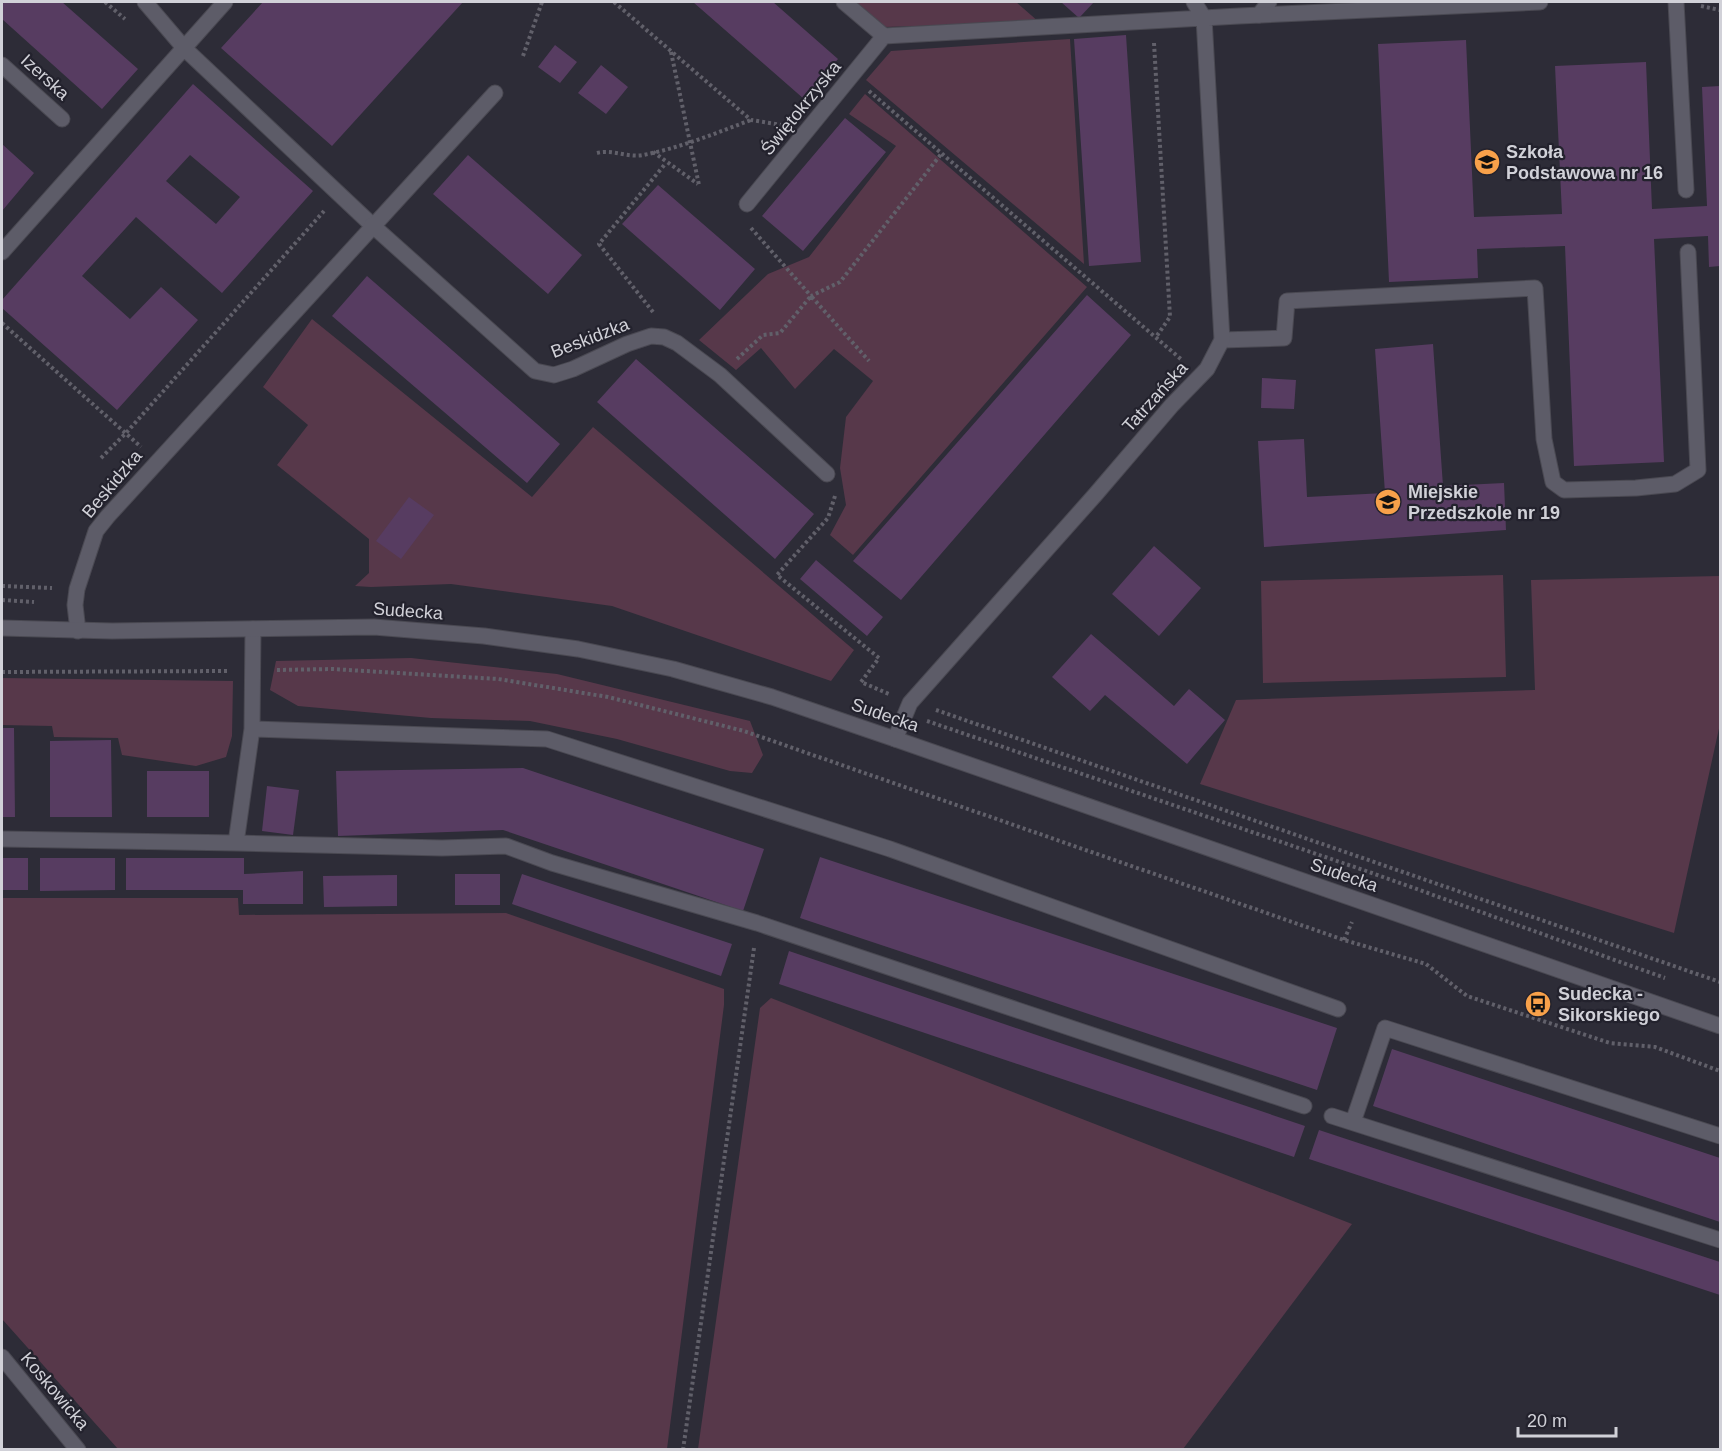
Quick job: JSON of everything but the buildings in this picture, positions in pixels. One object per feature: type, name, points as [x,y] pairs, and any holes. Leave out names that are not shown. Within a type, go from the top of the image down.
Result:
[{"type":"street","points":[[145,2],[185,49],[372,225]]},
{"type":"street","points":[[2,252],[225,2]]},
{"type":"street","points":[[844,2],[884,36],[1540,2]]},
{"type":"street","points":[[1194,2],[1204,18],[1222,340],[1284,338],[1287,301],[1535,288],[1544,439],[1553,482],[1564,490],[1675,484],[1698,470],[1688,252]]},
{"type":"street","points":[[1259,15],[1269,2]]},
{"type":"street","points":[[1676,2],[1686,190]]},
{"type":"street","name":"Świętokrzyska","points":[[747,204],[884,36]]},
{"type":"street","name":"Izerska","points":[[2,65],[62,119]]},
{"type":"street","name":"Beskidzka","points":[[78,631],[75,605],[77,589],[96,531],[157,461],[495,93]]},
{"type":"street","name":"Beskidzka","points":[[372,225],[535,371],[554,375],[573,369],[627,344],[651,336],[664,337],[677,343],[720,375],[827,474]]},
{"type":"street","name":"Tatrzańska","points":[[895,739],[910,703],[1207,369],[1222,340]]},
{"type":"street","name":"Sudecka","points":[[2,628],[78,631],[374,627],[483,636],[578,649],[695,675],[772,697],[895,739],[1720,1026]]},
{"type":"street","points":[[236,843],[252,729],[254,629]]},
{"type":"street","points":[[252,729],[547,739],[890,849],[1338,1009]]},
{"type":"street","points":[[2,839],[442,848],[506,846],[552,863],[757,923],[1304,1106]]},
{"type":"street","points":[[1353,1122],[1385,1028],[1720,1136]]},
{"type":"street","points":[[1332,1116],[1720,1240]]},
{"type":"street","name":"Koskowicka","points":[[2,1358],[78,1449]]},
{"type":"path","points":[[523,56],[542,2]]},
{"type":"path","points":[[614,2],[751,120]]},
{"type":"path","points":[[1152,21],[1170,317],[1156,337]]},
{"type":"path","points":[[653,152],[699,185],[671,51]]},
{"type":"path","points":[[852,76],[1183,360],[1190,386]]},
{"type":"path","points":[[597,153],[607,150],[640,156],[690,142],[751,120],[808,129]]},
{"type":"path","points":[[720,375],[763,335],[780,333],[811,296],[840,282],[942,153]]},
{"type":"path","points":[[666,163],[599,244],[677,343]]},
{"type":"path","points":[[101,458],[126,433],[338,195]]},
{"type":"path","points":[[747,204],[736,216],[747,223],[869,361]]},
{"type":"path","points":[[2,323],[157,461]]},
{"type":"path","points":[[827,474],[835,483],[835,496],[828,518],[777,575],[879,658],[861,682],[910,703],[941,711],[1720,982]]},
{"type":"path","points":[[2,586],[77,589]]},
{"type":"path","points":[[2,672],[332,669],[498,680],[608,697],[744,731],[1333,937],[1426,964],[1467,996],[1610,1043],[1655,1047],[1720,1071]]},
{"type":"path","points":[[683,1449],[757,923]]},
{"type":"shaded area","points":[[855,2],[1016,2],[1039,22],[885,27]]},
{"type":"shaded area","points":[[1070,39],[1084,264],[866,80],[891,51]]},
{"type":"shaded area","points":[[865,94],[1087,287],[853,555],[830,535],[846,505],[840,468],[846,417],[873,381],[834,349],[795,389],[761,348],[736,370],[699,340],[768,274],[809,257],[896,146],[849,114]]},
{"type":"shaded area","points":[[312,319],[532,497],[593,427],[854,650],[831,681],[612,606],[451,584],[355,586],[369,573],[369,539],[277,465],[308,425],[263,387]]},
{"type":"shaded area","points":[[1503,575],[1506,677],[1263,683],[1261,581]]},
{"type":"shaded area","points":[[1720,576],[1720,724],[1674,933],[1200,784],[1236,700],[1535,690],[1531,580]]},
{"type":"shaded area","points":[[411,658],[557,674],[750,721],[763,755],[752,773],[730,771],[617,739],[530,721],[431,718],[298,706],[270,690],[276,661]]},
{"type":"shaded area","points":[[2,678],[233,681],[232,736],[226,757],[196,766],[122,755],[118,738],[54,737],[52,726],[2,725]]},
{"type":"shaded area","points":[[2,898],[238,898],[239,915],[506,913],[724,989],[724,1005],[667,1449],[118,1449],[2,1319]]},
{"type":"shaded area","points":[[771,998],[1352,1224],[1183,1449],[698,1449],[760,1008]]},
{"type":"place","name":"Szkoła Podstawowa nr 16","points":[[1487,162]]},
{"type":"place","name":"Miejskie Przedszkole nr 19","points":[[1388,502]]},
{"type":"place","name":"Sudecka - Sikorskiego","points":[[1538,1004]]}]
